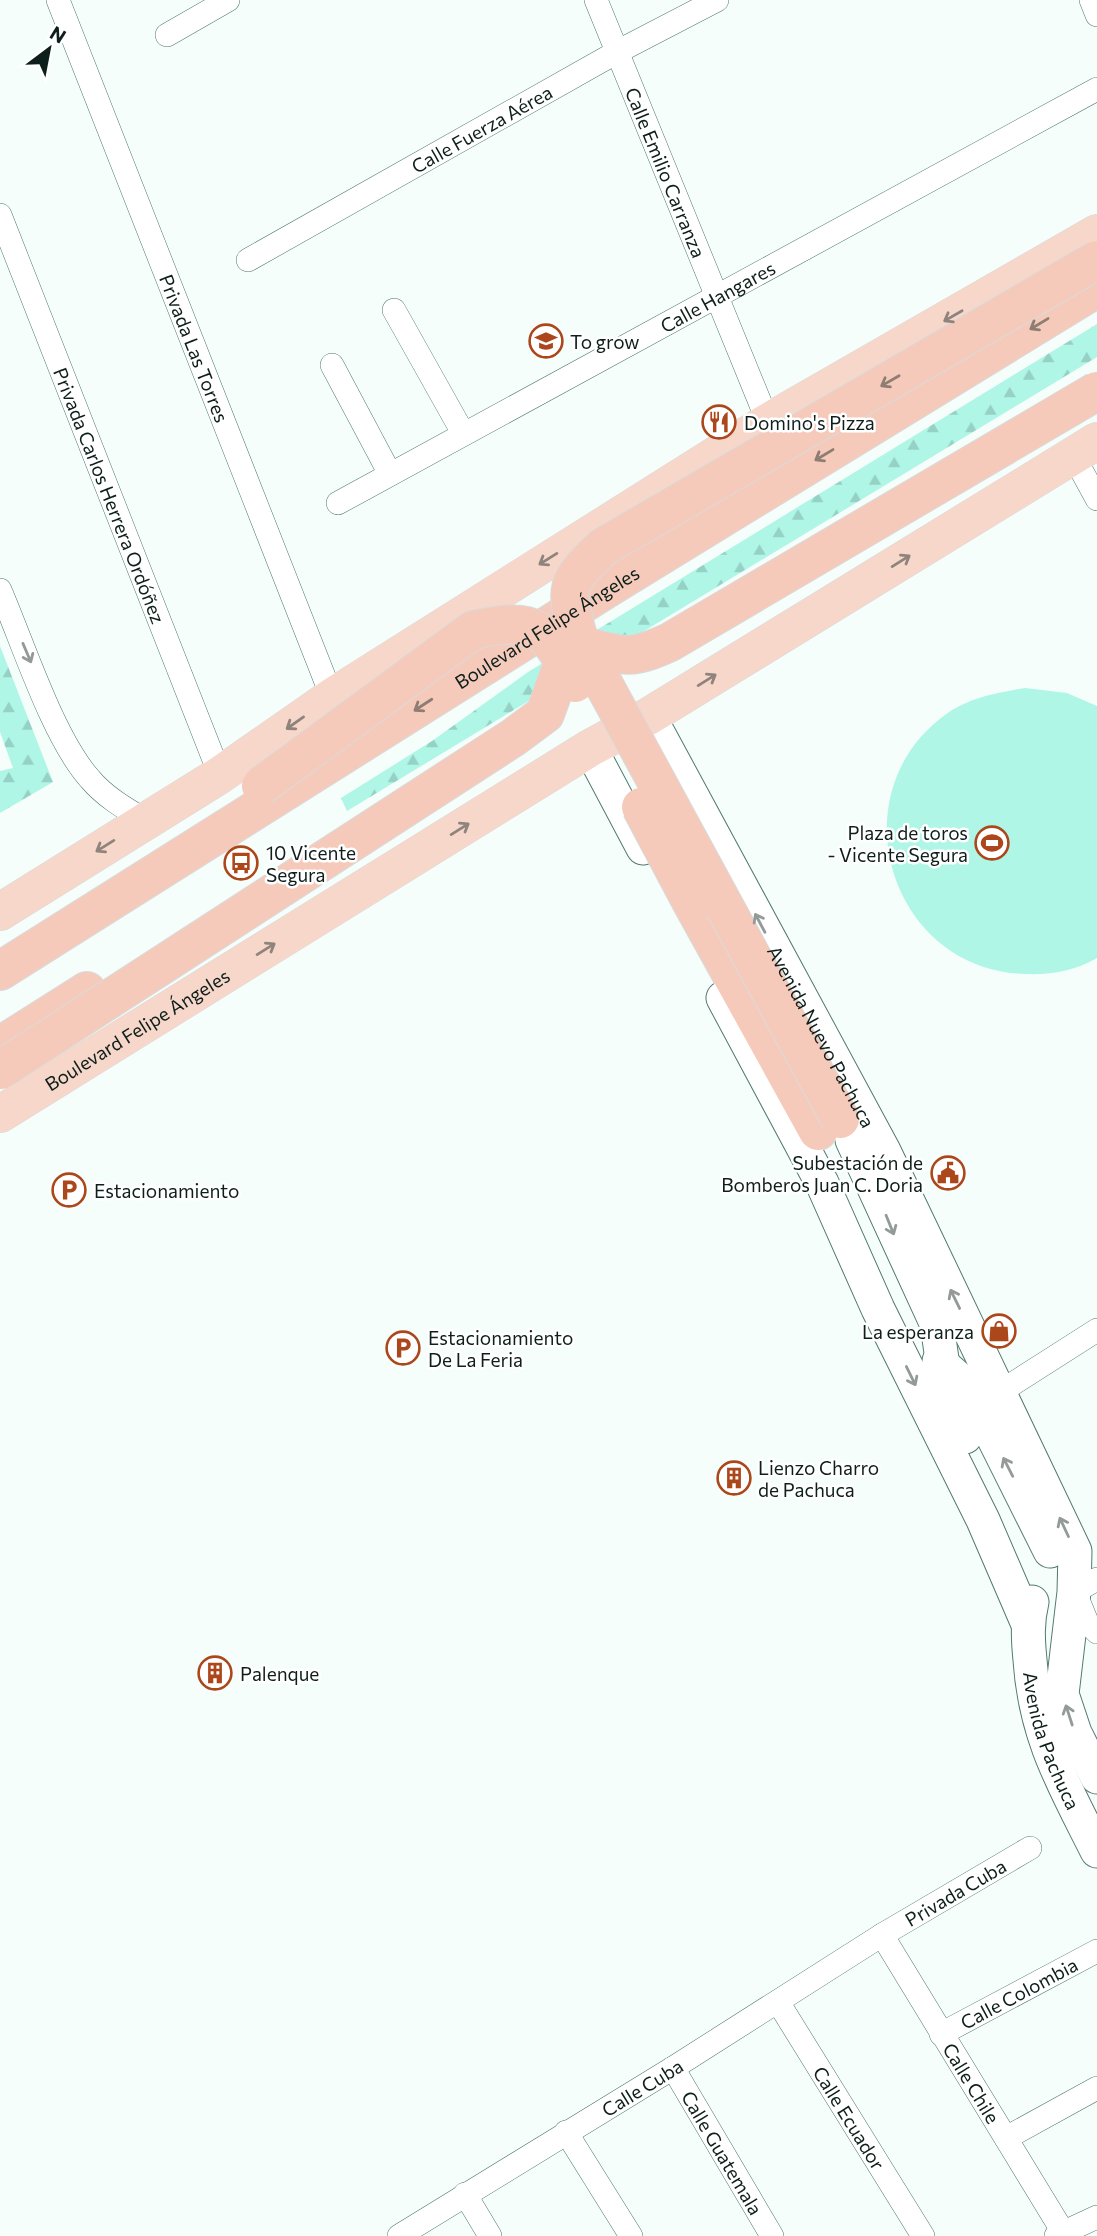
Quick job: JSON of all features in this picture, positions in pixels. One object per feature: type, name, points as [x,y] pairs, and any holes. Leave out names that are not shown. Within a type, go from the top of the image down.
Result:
[{"type":"highway","points":[[0,1070],[514,737],[545,714],[574,654],[578,638],[568,598],[576,573],[603,547],[1097,260]]},
{"type":"highway","name":"Boulevard Felipe Ángeles","points":[[0,971],[606,589],[1097,288]]},
{"type":"highway","points":[[0,1046],[604,666],[1097,375]]},
{"type":"highway","points":[[574,654],[642,655],[670,642],[1097,391]]},
{"type":"highway","points":[[0,944],[261,786],[473,630],[510,622],[538,628],[574,654],[829,1125]]},
{"type":"main road","points":[[0,912],[220,775],[332,697],[768,422],[1097,233]]},
{"type":"main road","name":"Boulevard Felipe Ángeles","points":[[0,1114],[590,748],[649,716],[1085,448]]},
{"type":"main road","name":"Avenida Nuevo Pachuca","points":[[649,716],[884,1151],[1075,1551],[1089,1590]]},
{"type":"main road","points":[[590,748],[822,1183],[878,1309],[983,1520],[1027,1622]]},
{"type":"main road","points":[[612,791],[636,765],[670,757]]},
{"type":"main road","points":[[829,1125],[867,1170],[899,1247],[937,1325],[948,1400],[1031,1579],[1033,1599],[1027,1622]]},
{"type":"main road","points":[[943,1364],[968,1387],[1089,1590],[1027,1622]]},
{"type":"main road","name":"Avenida Pachuca","points":[[1089,1590],[1062,1694],[1075,1733],[1097,1777]]},
{"type":"main road","name":"Avenida Pachuca","points":[[1027,1622],[1032,1695],[1048,1754],[1097,1851]]},
{"type":"street","name":"Privada Las Torres","points":[[58,0],[332,697]]},
{"type":"street","points":[[167,35],[228,0]]},
{"type":"street","name":"Calle Emilio Carranza","points":[[596,0],[768,422]]},
{"type":"street","name":"Calle Fuerza Aérea","points":[[248,260],[617,52],[717,0]]},
{"type":"street","points":[[1091,0],[1097,15]]},
{"type":"street","name":"Calle Hangares","points":[[338,503],[1097,89]]},
{"type":"street","name":"Privada Carlos Herrera Ordóñez","points":[[0,215],[220,775]]},
{"type":"street","points":[[394,310],[463,433]]},
{"type":"street","points":[[332,365],[390,474]]},
{"type":"street","points":[[1085,448],[1097,499]]},
{"type":"street","points":[[0,590],[66,746],[90,779],[117,804],[145,821]]},
{"type":"street","points":[[1000,1392],[1097,1330]]},
{"type":"street","name":"Avenida Nuevo Pachuca","points":[[1089,1590],[1087,1622],[1097,1632]]},
{"type":"street","name":"Privada Cuba","points":[[882,1935],[1030,1848]]},
{"type":"street","name":"Calle Cuba","points":[[399,2236],[673,2068],[882,1935]]},
{"type":"street","name":"Calle Chile","points":[[882,1935],[1006,2138],[1060,2234]]},
{"type":"street","name":"Calle Colombia","points":[[941,2034],[1097,1951]]},
{"type":"street","name":"Calle Ecuador","points":[[778,2001],[923,2236]]},
{"type":"street","name":"Calle Guatemala","points":[[673,2068],[772,2236]]},
{"type":"street","points":[[1006,2138],[1097,2088]]},
{"type":"street","points":[[566,2132],[631,2236]]},
{"type":"street","points":[[465,2194],[490,2236]]},
{"type":"street","points":[[1060,2234],[1097,2217]]},
{"type":"green space","points":[[1097,324],[1097,357],[347,811],[341,798],[432,741],[528,672]]},
{"type":"green space","points":[[0,646],[53,782],[0,813],[0,771],[13,768],[0,732]]},
{"type":"green space","name":"Plaza de toros - Vicente Segura","points":[[1025,688],[1067,693],[1097,706],[1097,958],[1071,969],[1044,974],[1026,974],[979,965],[941,943],[912,912],[894,873],[887,831],[893,788],[912,749],[954,709],[983,697]]},
{"type":"place","name":"To grow","points":[[546,341]]},
{"type":"place","name":"Domino's Pizza","points":[[719,422]]},
{"type":"place","name":"Plaza de toros - Vicente Segura","points":[[992,843]]},
{"type":"place","name":"10 Vicente Segura","points":[[241,863]]},
{"type":"place","name":"Subestación de Bomberos Juan C. Doria","points":[[948,1173]]},
{"type":"place","name":"Estacionamiento","points":[[69,1190]]},
{"type":"place","name":"La esperanza","points":[[999,1331]]},
{"type":"place","name":"Estacionamiento De La Feria","points":[[403,1348]]},
{"type":"place","name":"Lienzo Charro de Pachuca","points":[[734,1478]]},
{"type":"place","name":"Palenque","points":[[215,1673]]}]
